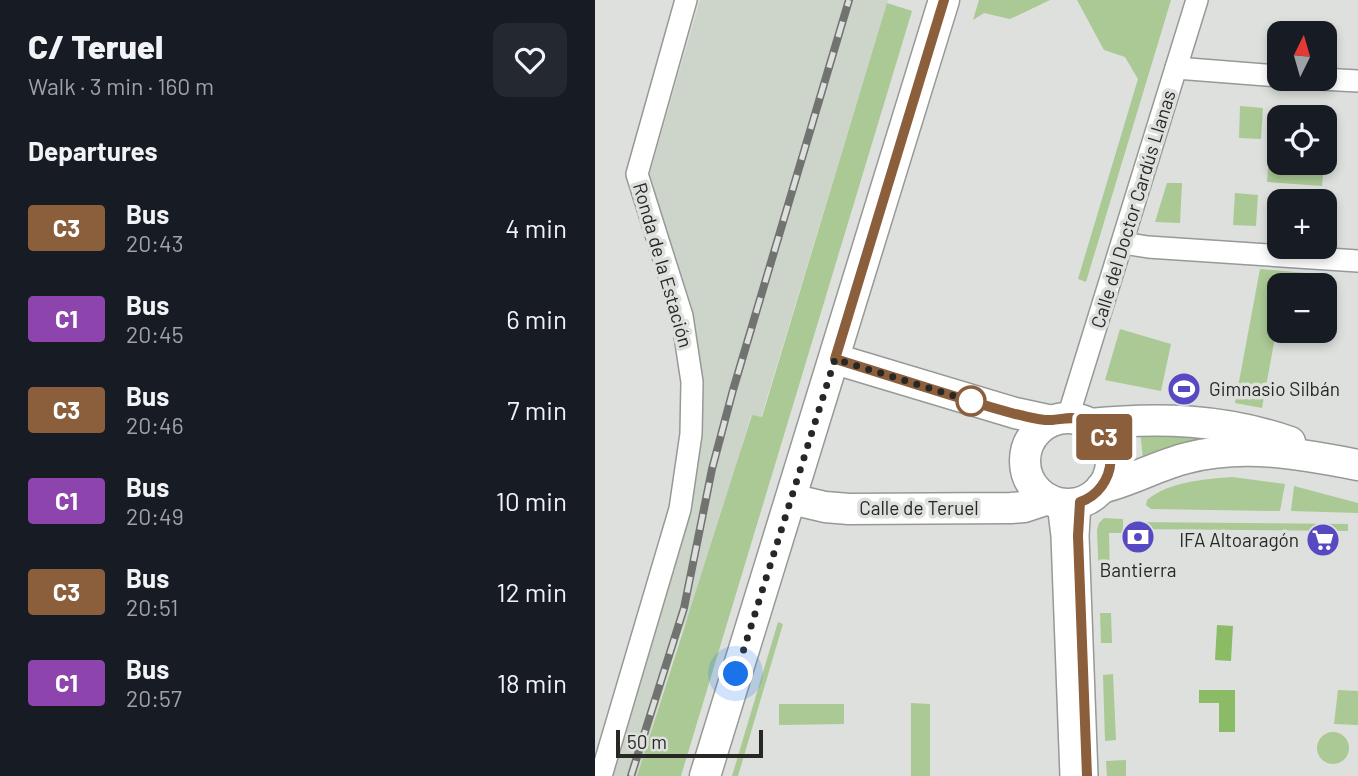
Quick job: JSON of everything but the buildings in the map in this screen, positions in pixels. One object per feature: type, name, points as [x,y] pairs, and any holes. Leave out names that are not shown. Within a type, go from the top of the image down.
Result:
[{"type":"main road","points":[[705,776],[944,0]]},
{"type":"main road","name":"Calle de Teruel","points":[[835,359],[1015,414],[1070,421],[1171,419],[1222,424],[1263,433],[1348,463]]},
{"type":"main road","points":[[1070,421],[1103,435],[1110,449],[1109,474],[1072,498],[1032,485],[1025,464],[1029,442],[1042,426],[1070,421]]},
{"type":"main road","name":"Calle de Teruel","points":[[790,499],[849,509],[1011,508],[1072,498],[1118,484],[1168,463],[1228,450],[1281,453],[1348,463]]},
{"type":"street","name":"Ronda de la Estación","points":[[601,776],[680,509],[691,434],[692,382],[682,316],[637,174],[686,0]]},
{"type":"street","name":"Calle del Doctor Cardús Llanas","points":[[1070,421],[1197,0]]},
{"type":"street","points":[[1176,68],[1267,75]]},
{"type":"street","points":[[1337,80],[1358,81]]},
{"type":"street","points":[[1123,243],[1358,261]]},
{"type":"street","points":[[1072,498],[1062,536],[1072,776]]},
{"type":"street","points":[[1072,498],[1078,536],[1087,776]]},
{"type":"shaded area","points":[[700,0],[888,0],[761,417],[751,415],[735,470],[724,536],[681,632],[637,776],[607,776],[701,404],[701,371],[692,307],[649,176]]},
{"type":"shaded area","points":[[979,0],[1050,0],[1010,19],[984,13],[973,20]]},
{"type":"shaded area","points":[[1077,0],[1171,0],[1086,282],[1078,279],[1138,79],[1125,57],[1104,50]]},
{"type":"shaded area","points":[[887,3],[912,11],[681,776],[637,776],[752,415],[762,417]]},
{"type":"shaded area","points":[[1240,106],[1263,108],[1261,139],[1239,138]]},
{"type":"shaded area","points":[[1267,175],[1323,175],[1322,186],[1267,182]]},
{"type":"shaded area","points":[[1167,183],[1182,183],[1180,223],[1155,222]]},
{"type":"shaded area","points":[[1235,193],[1258,195],[1256,226],[1233,225]]},
{"type":"shaded area","points":[[1260,269],[1306,273],[1267,273],[1267,343],[1274,343],[1262,408],[1235,403]]},
{"type":"shaded area","points":[[1120,329],[1171,344],[1161,391],[1105,380]]},
{"type":"shaded area","points":[[1140,431],[1223,437],[1143,459]]},
{"type":"shaded area","points":[[1232,477],[1285,484],[1280,511],[1151,509],[1146,505],[1147,500],[1156,494],[1176,485]]},
{"type":"shaded area","points":[[1294,486],[1358,503],[1358,513],[1291,511]]},
{"type":"shaded area","points":[[1104,518],[1123,519],[1123,533],[1109,533],[1110,579],[1099,580],[1097,530]]},
{"type":"shaded area","points":[[1129,522],[1348,524],[1348,531],[1129,529]]},
{"type":"shaded area","points":[[1100,613],[1111,613],[1112,643],[1101,643]]},
{"type":"shaded area","points":[[778,622],[783,624],[738,776],[732,776]]},
{"type":"shaded area","points":[[1217,625],[1233,626],[1231,661],[1215,660]]},
{"type":"shaded area","points":[[1113,674],[1116,740],[1105,741],[1103,675]]},
{"type":"shaded area","points":[[1199,690],[1235,690],[1235,732],[1219,732],[1219,703],[1199,703]]},
{"type":"shaded area","points":[[1338,690],[1358,691],[1358,725],[1334,724]]},
{"type":"shaded area","points":[[911,703],[930,704],[930,776],[911,776]]},
{"type":"shaded area","points":[[779,704],[844,704],[844,724],[779,725]]},
{"type":"shaded area","points":[[1333,732],[1344,737],[1349,748],[1344,759],[1333,764],[1322,759],[1317,748],[1322,737]]},
{"type":"shaded area","points":[[1126,760],[1126,776],[1107,776],[1106,761]]},
{"type":"railway","points":[[631,776],[684,608],[712,469],[733,390],[849,0]]},
{"type":"bus line","name":"C3","points":[[944,0],[835,359],[1015,414],[1052,421],[1060,418],[1083,420],[1097,428],[1107,441],[1111,466],[1106,481],[1097,493],[1080,502],[1078,536],[1087,776]]},
{"type":"place","name":"Gimnasio Silbán","points":[[1184,389]]},
{"type":"place","name":"Bantierra","points":[[1138,537]]},
{"type":"place","name":"IFA Altoaragón","points":[[1323,540]]},
{"type":"route","points":[[736,674],[835,359],[971,401]]}]
